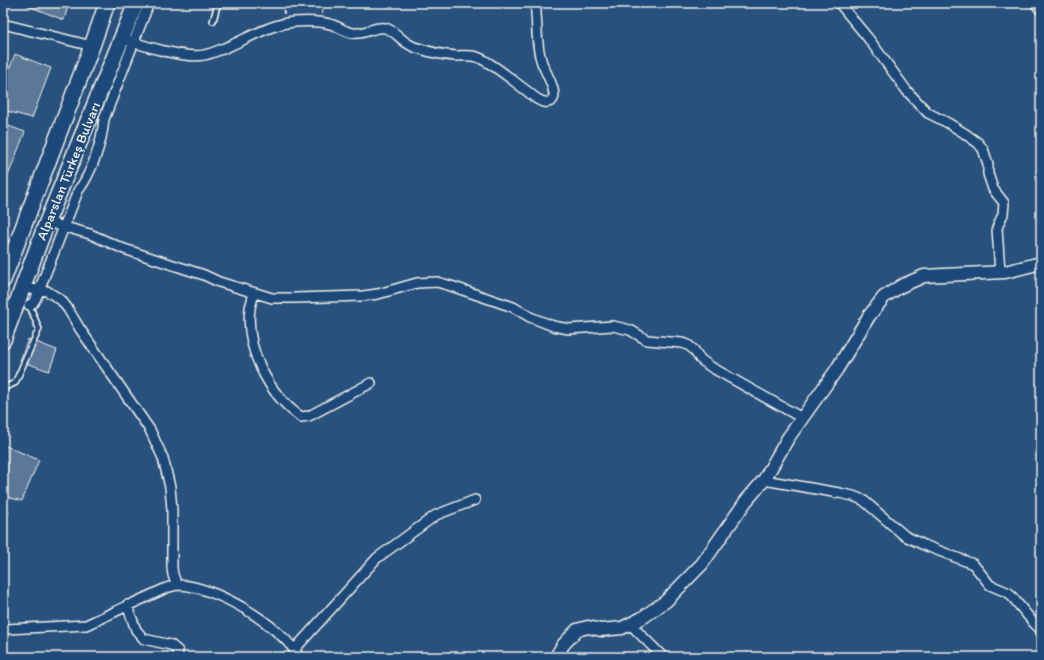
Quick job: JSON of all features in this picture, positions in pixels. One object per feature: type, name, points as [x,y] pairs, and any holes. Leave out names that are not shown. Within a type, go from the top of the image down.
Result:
[{"type":"main road","name":"Alparslan Türkeş Bulvarı","points":[[3,280],[107,3]]},
{"type":"main road","name":"Alparslan Türkeş Bulvarı","points":[[3,340],[25,296],[47,222],[127,40],[136,3]]},
{"type":"street","points":[[149,3],[127,40],[104,119],[102,138],[85,183],[78,191],[39,291],[33,303],[25,296],[39,291],[47,291],[61,300],[150,430],[163,458],[170,487],[172,510],[172,568],[177,585]]},
{"type":"street","points":[[127,40],[182,55],[202,55],[213,52],[266,29],[281,24],[294,22],[322,22],[331,24],[351,33],[360,34],[376,29],[387,28],[408,44],[421,49],[435,53],[478,58],[498,70],[540,101],[548,102],[553,100],[555,96],[554,89],[538,49],[535,3]]},
{"type":"street","points":[[839,3],[868,38],[907,91],[928,113],[964,133],[978,143],[983,149],[988,164],[988,174],[993,189],[1004,204],[1003,214],[997,228],[1000,272]]},
{"type":"street","points":[[1037,3],[1041,8]]},
{"type":"street","points":[[3,24],[92,46]]},
{"type":"street","points":[[47,222],[90,234],[124,249],[204,275],[219,282],[272,298],[363,296],[378,294],[417,283],[437,282],[513,307],[530,317],[553,326],[569,329],[584,329],[613,326],[630,330],[647,340],[682,342],[691,348],[700,359],[710,367],[802,418]]},
{"type":"street","points":[[556,657],[563,645],[577,630],[588,627],[601,630],[622,628],[642,618],[666,601],[702,564],[746,501],[764,480],[788,438],[837,369],[868,316],[884,297],[901,286],[924,276],[1000,272],[1041,263]]},
{"type":"street","points":[[254,293],[250,307],[250,323],[256,359],[273,389],[294,412],[301,417],[309,416],[371,383]]},
{"type":"street","points":[[764,480],[839,493],[863,500],[904,536],[973,564],[990,585],[1009,593],[1041,630]]},
{"type":"street","points":[[4,628],[86,625],[127,605],[177,585],[195,587],[246,609],[277,630],[297,654],[377,558],[436,515],[475,500]]},
{"type":"street","points":[[127,605],[136,630],[144,639],[171,645],[178,651],[177,657]]},
{"type":"street","points":[[630,624],[662,657]]},
{"type":"lane","points":[[213,21],[218,3]]},
{"type":"lane","points":[[3,388],[15,383],[39,329],[25,296]]},
{"type":"building","points":[[27,3],[69,3],[64,20],[26,5]]},
{"type":"building","points":[[15,54],[51,68],[32,118],[3,110],[3,85]]},
{"type":"building","points":[[3,124],[25,132],[8,176],[3,175]]},
{"type":"building","points":[[28,339],[57,350],[49,371],[20,361]]},
{"type":"building","points":[[3,445],[39,460],[22,501],[3,496]]},
{"type":"building","points":[[3,510],[9,512],[3,529]]}]
